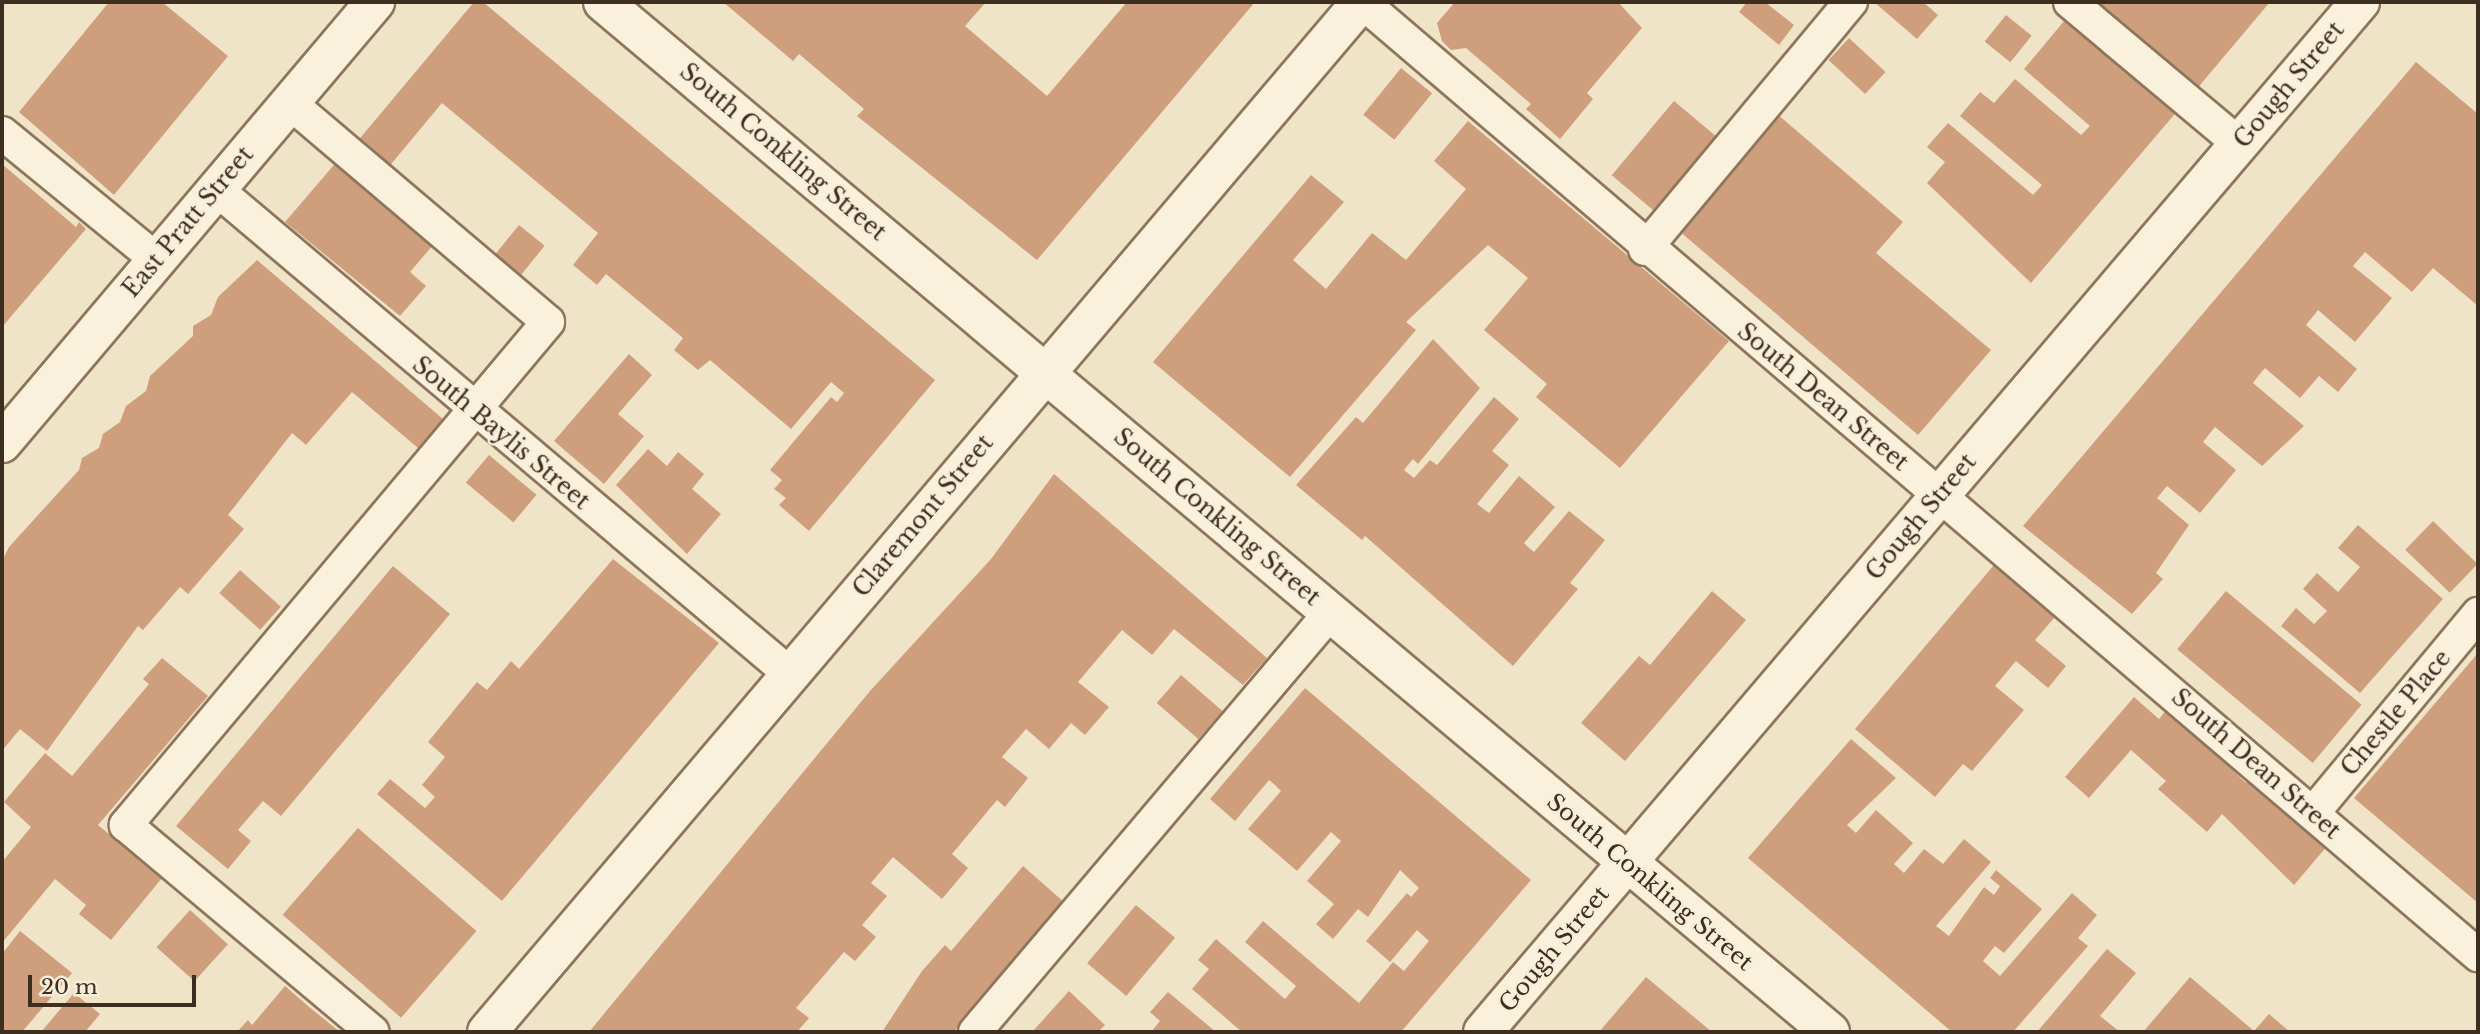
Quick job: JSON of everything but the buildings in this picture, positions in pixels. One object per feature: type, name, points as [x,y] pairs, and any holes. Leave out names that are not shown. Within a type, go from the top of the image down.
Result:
[{"type":"street","name":"East Pratt Street","points":[[2,443],[375,2]]},
{"type":"street","name":"South Conkling Street","points":[[603,2],[1829,1032]]},
{"type":"street","name":"Claremont Street","points":[[487,1032],[1361,2]]},
{"type":"street","name":"Gough Street","points":[[1483,1032],[2360,2]]},
{"type":"lane","name":"South Dean Street","points":[[1361,2],[1645,249],[1940,495],[2478,955]]},
{"type":"lane","points":[[1645,249],[1851,2]]},
{"type":"lane","points":[[2070,2],[2239,144]]},
{"type":"lane","points":[[290,103],[548,321],[126,825],[373,1032]]},
{"type":"lane","points":[[2,133],[156,259]]},
{"type":"lane","name":"South Baylis Street","points":[[216,189],[473,411],[789,673]]},
{"type":"lane","points":[[975,1032],[1330,613]]},
{"type":"lane","name":"Chestle Place","points":[[2314,813],[2478,614]]}]
